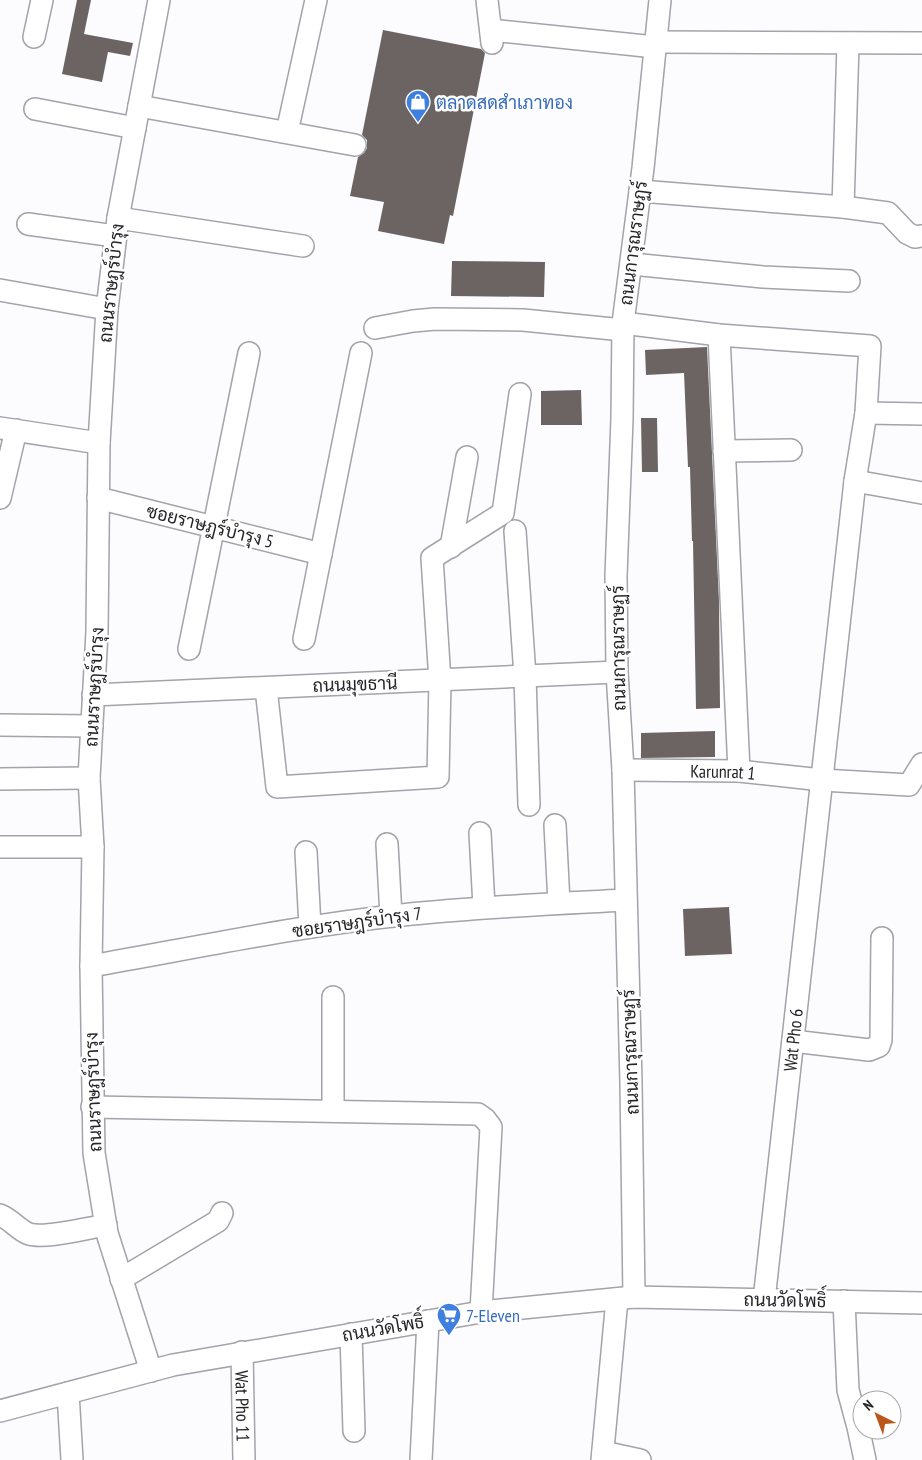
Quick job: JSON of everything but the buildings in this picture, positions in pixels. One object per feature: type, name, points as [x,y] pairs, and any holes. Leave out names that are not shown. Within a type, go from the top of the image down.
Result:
[{"type":"street","points":[[34,37],[42,0]]},
{"type":"street","name":"ถนนราษฎร์บำรุง","points":[[151,1371],[121,1279],[106,1225],[94,1153],[91,966],[92,847],[89,778],[97,632],[99,443],[107,309],[117,227],[159,0]]},
{"type":"street","points":[[287,132],[316,0]]},
{"type":"street","points":[[487,0],[492,37],[655,45],[922,43]]},
{"type":"street","name":"ถนนการุณราษฏร์","points":[[602,1456],[625,1298],[632,1083],[625,900],[623,770],[617,672],[616,576],[622,419],[623,326],[632,264],[660,0]]},
{"type":"street","points":[[843,207],[848,44]]},
{"type":"street","points":[[139,106],[356,145]]},
{"type":"street","points":[[34,109],[135,128]]},
{"type":"street","points":[[640,192],[843,207],[888,213],[908,233],[915,237],[922,236]]},
{"type":"street","points":[[28,224],[117,227],[303,246]]},
{"type":"street","points":[[632,264],[763,277],[849,281]]},
{"type":"street","points":[[0,290],[107,309]]},
{"type":"street","points":[[375,328],[413,321],[444,319],[523,320],[623,326],[719,335],[739,771]]},
{"type":"street","name":"Wat Pho 6","points":[[719,335],[870,346],[866,413],[855,481],[764,1300]]},
{"type":"street","points":[[190,649],[249,353]]},
{"type":"street","points":[[304,639],[361,353]]},
{"type":"street","points":[[266,688],[276,787],[438,777],[440,681],[432,558],[503,513],[520,394]]},
{"type":"street","points":[[866,413],[922,414]]},
{"type":"street","points":[[0,498],[8,429],[99,443]]},
{"type":"street","points":[[724,451],[791,450]]},
{"type":"street","points":[[451,546],[467,457]]},
{"type":"street","points":[[855,481],[922,494]]},
{"type":"street","name":"ซอยราษฎร์บำรุง 5","points":[[98,498],[321,554]]},
{"type":"street","points":[[515,532],[525,676],[529,805]]},
{"type":"street","name":"ถนนมุขธานี","points":[[93,695],[617,672]]},
{"type":"street","points":[[0,725],[92,726]]},
{"type":"street","name":"Karunrat 1","points":[[623,770],[739,771],[822,780],[909,785],[922,764]]},
{"type":"street","points":[[0,779],[89,778]]},
{"type":"street","points":[[554,825],[559,903]]},
{"type":"street","points":[[480,833],[484,907]]},
{"type":"street","points":[[388,844],[391,916]]},
{"type":"street","points":[[0,846],[92,847]]},
{"type":"street","points":[[306,852],[310,927]]},
{"type":"street","name":"ซอยราษฎร์บำรุง 7","points":[[91,966],[310,927],[391,916],[484,907],[625,900]]},
{"type":"street","points":[[793,1041],[870,1050],[879,1046],[881,1040],[882,938]]},
{"type":"street","points":[[333,997],[333,1111]]},
{"type":"street","points":[[92,1107],[478,1114],[486,1119],[491,1127],[481,1312]]},
{"type":"street","points":[[121,1279],[218,1221],[222,1213]]},
{"type":"street","points":[[0,1215],[34,1235],[106,1225]]},
{"type":"street","name":"ถนนวัดโพธิ์","points":[[0,1411],[173,1365],[481,1312],[625,1298],[922,1303]]},
{"type":"street","points":[[844,1301],[848,1390],[865,1460]]},
{"type":"street","points":[[421,1460],[428,1321]]},
{"type":"street","points":[[351,1334],[354,1431]]},
{"type":"street","name":"Wat Pho 11","points":[[242,1352],[244,1460]]},
{"type":"street","points":[[68,1392],[72,1460]]},
{"type":"street","points":[[602,1456],[640,1460]]},
{"type":"place","name":"ตลาดสดสำเภาทอง","points":[[418,123]]},
{"type":"place","name":"7-Eleven","points":[[449,1336]]}]
